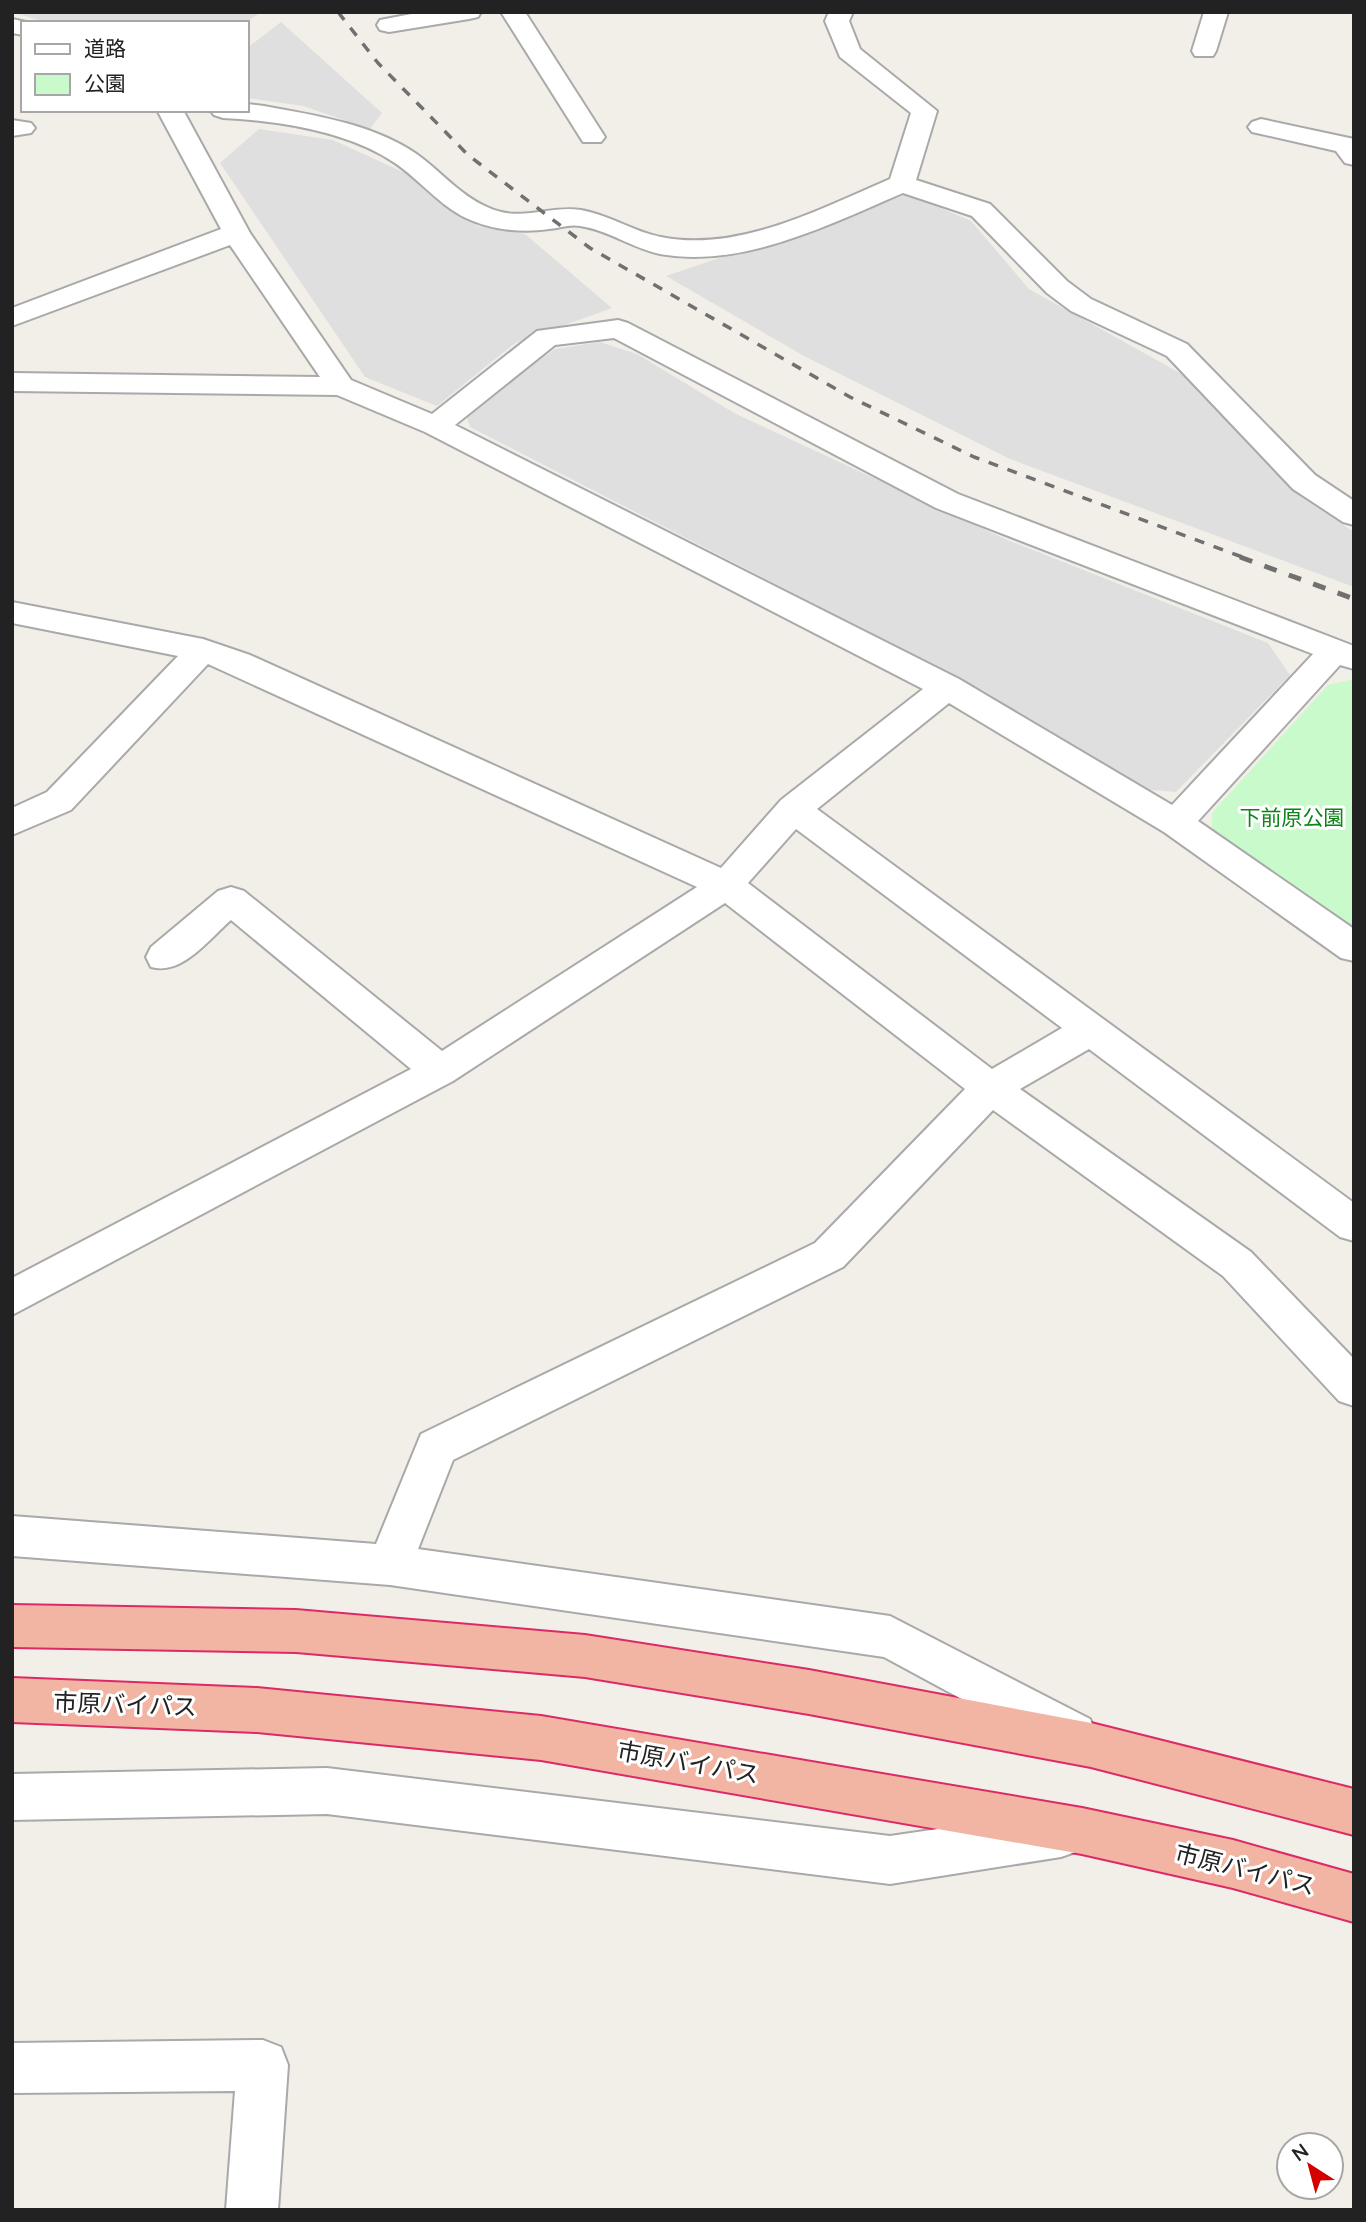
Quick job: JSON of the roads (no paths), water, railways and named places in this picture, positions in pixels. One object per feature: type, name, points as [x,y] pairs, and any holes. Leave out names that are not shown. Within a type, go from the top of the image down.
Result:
[{"type":"highway","points":[[12,1626],[296,1632],[585,1656],[809,1692],[1091,1745],[1354,1812]]},
{"type":"highway","name":"市原バイパス","points":[[12,1700],[257,1710],[541,1738],[1082,1831],[1234,1864],[1354,1898]]},
{"type":"street","points":[[389,25],[469,12]]},
{"type":"street","points":[[513,12],[592,137]]},
{"type":"street","points":[[841,12],[837,21],[849,52],[924,111],[902,184]]},
{"type":"street","points":[[1204,51],[1216,12]]},
{"type":"street","points":[[171,112],[236,233],[341,386]]},
{"type":"street","points":[[237,112],[293,120],[369,141],[398,153],[459,204],[492,218],[505,222],[534,222],[577,217],[614,226],[635,240],[670,247],[720,246],[776,233],[902,184],[981,210],[1057,287],[1081,305],[1177,349],[1304,482],[1354,515]]},
{"type":"street","points":[[1261,127],[1345,145],[1354,157]]},
{"type":"street","points":[[12,318],[236,233]]},
{"type":"street","points":[[435,426],[547,338],[618,330],[947,501],[1345,654],[1176,823]]},
{"type":"street","points":[[12,382],[341,386],[435,426],[947,687],[1176,823],[1354,948]]},
{"type":"street","points":[[12,612],[203,650],[251,668],[726,885],[990,1088],[1237,1264],[1354,1388]]},
{"type":"street","points":[[12,823],[59,801],[203,650]]},
{"type":"street","points":[[12,1298],[440,1072],[726,885],[793,809],[947,687]]},
{"type":"street","points":[[793,809],[1354,1225]]},
{"type":"street","points":[[164,957],[231,900],[440,1072]]},
{"type":"street","points":[[390,1565],[436,1447],[829,1255],[990,1088],[1090,1030]]},
{"type":"street","points":[[12,1536],[390,1565],[890,1637],[1091,1745]]},
{"type":"street","points":[[12,1797],[327,1791],[890,1860],[1082,1831]]},
{"type":"street","points":[[12,2068],[263,2065],[252,2210]]},
{"type":"railway","points":[[338,12],[378,63],[468,155],[590,248],[850,397],[974,457],[1245,558]]},
{"type":"railway","points":[[1240,557],[1354,599]]},
{"type":"park label","name":"下前原公園","points":[[1292,818]]}]
